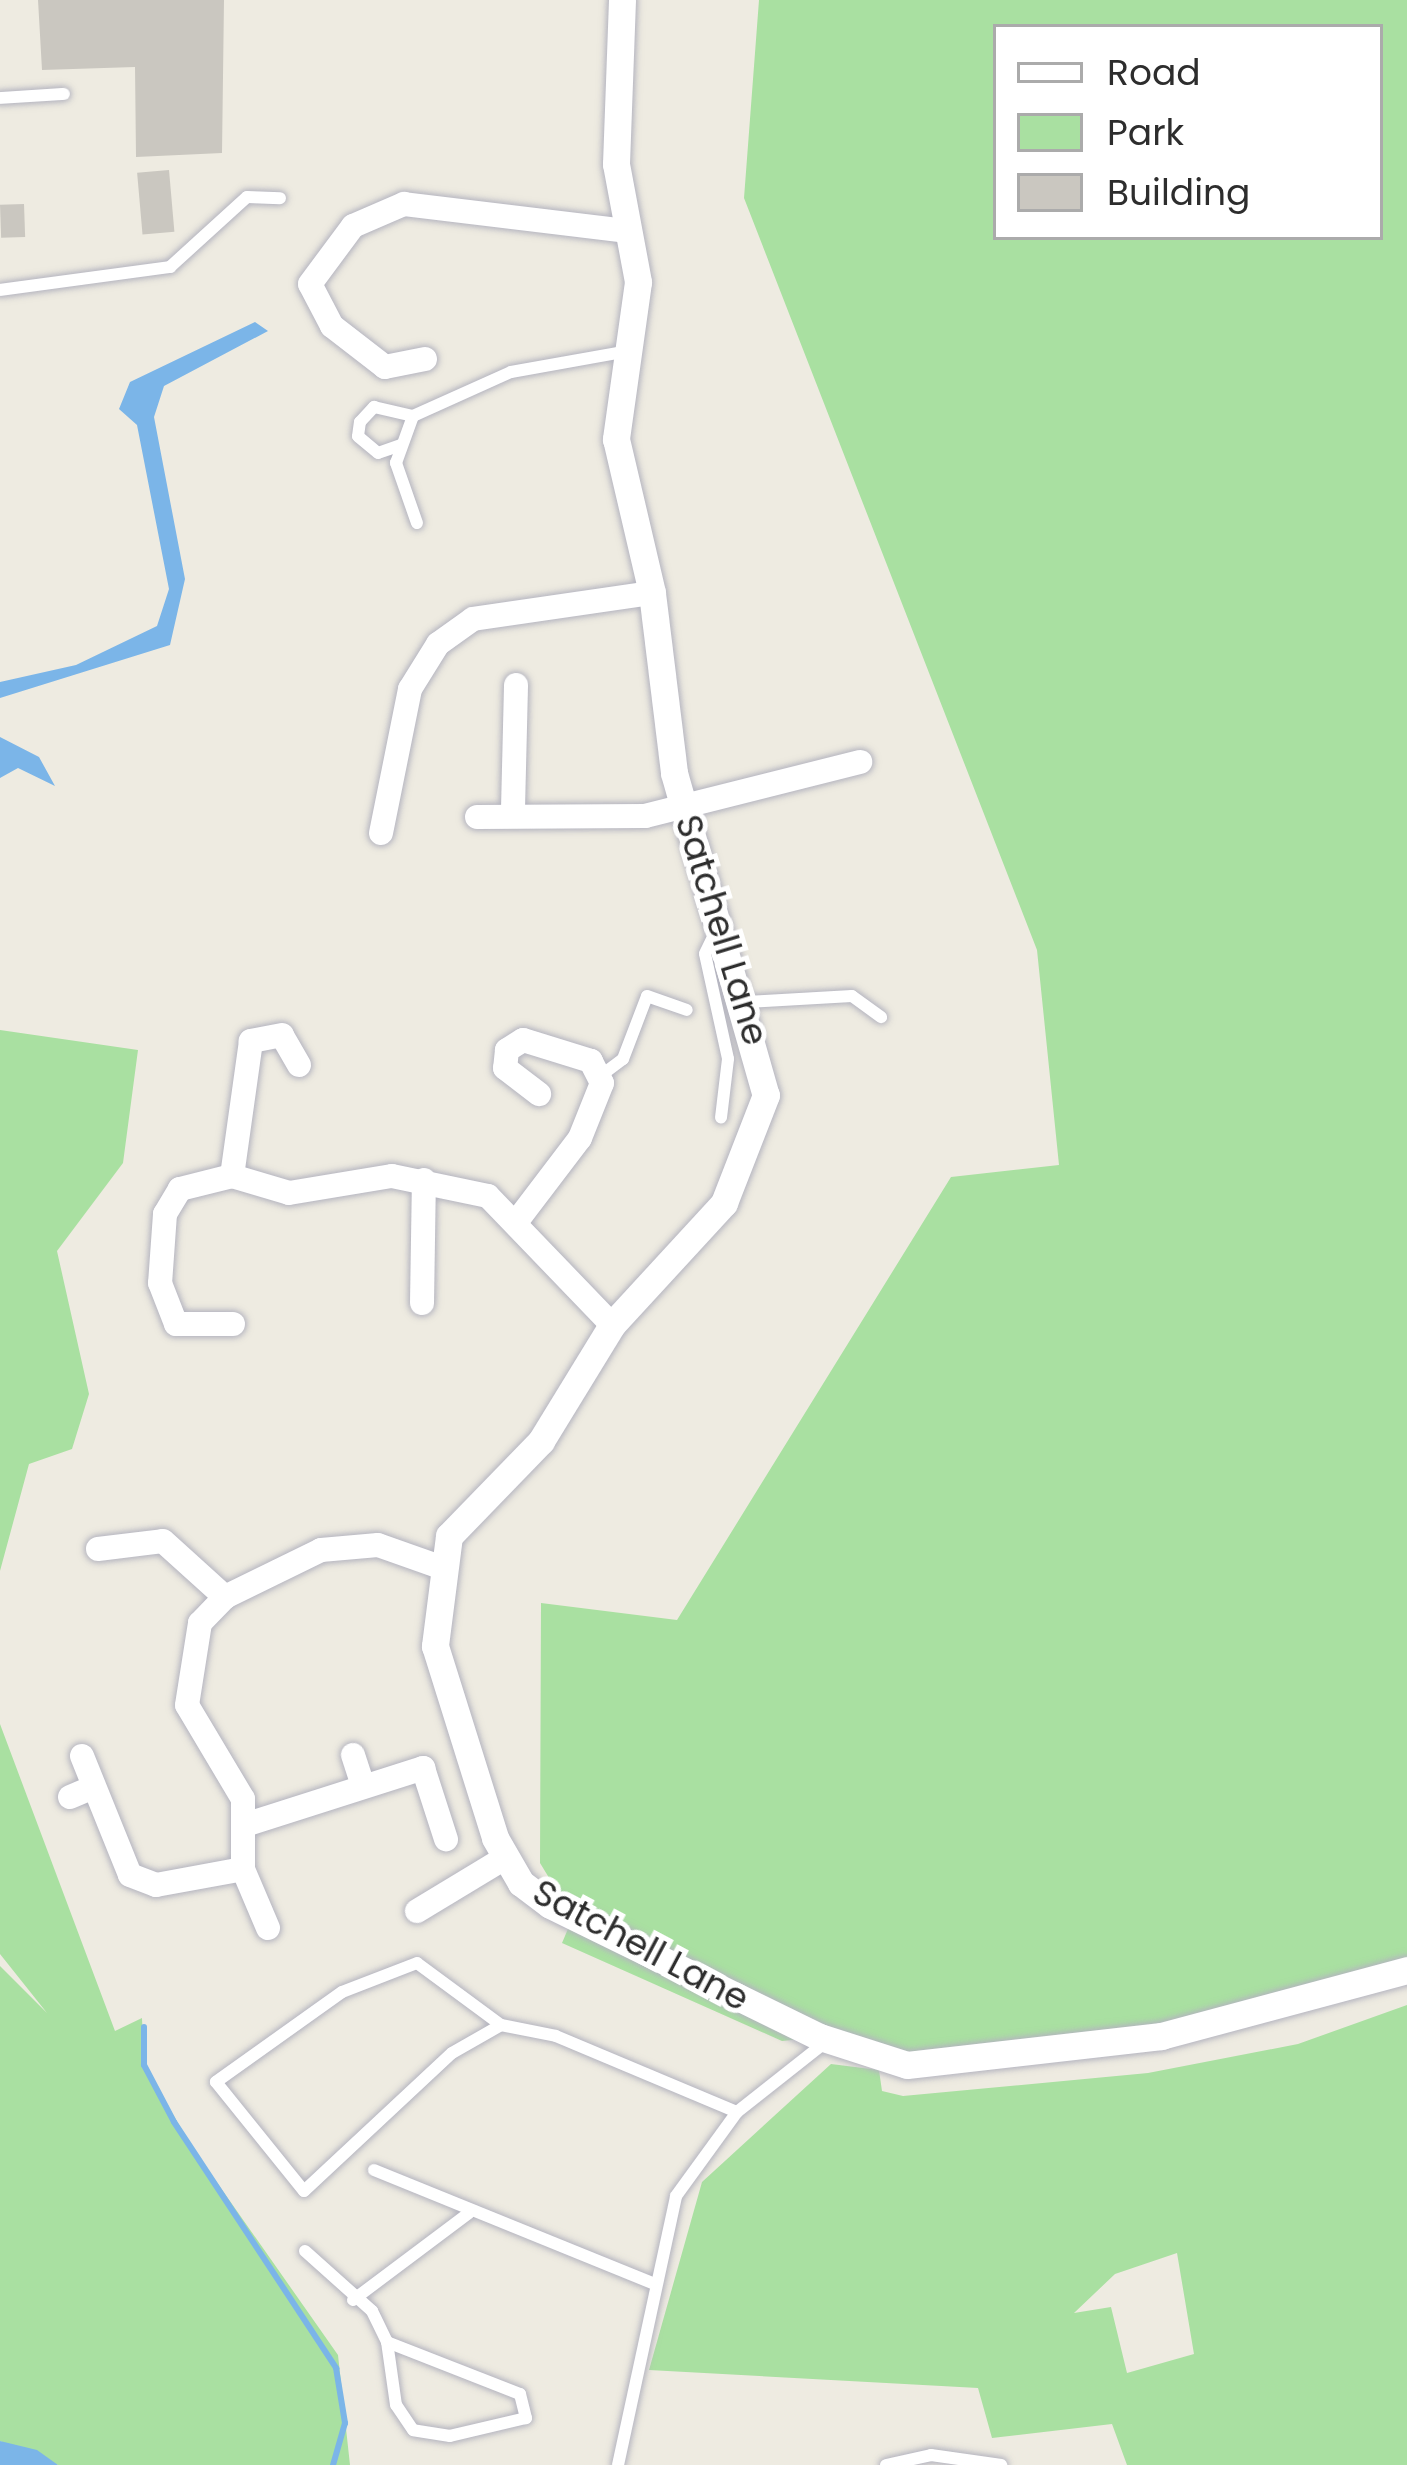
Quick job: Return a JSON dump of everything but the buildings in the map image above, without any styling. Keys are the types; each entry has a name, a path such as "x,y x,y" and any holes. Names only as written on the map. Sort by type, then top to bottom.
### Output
{"street":[{"name":"Satchell Lane","path":"622,0 616,164 638,282 616,439 652,593 684,808 746,1002 766,1084 758,1126 724,1204 612,1325 541,1441 458,1516 440,1567 437,1656 505,1858 550,1905 828,2040 932,2067 1161,2036 1407,1970"},
{"path":"425,359 385,367 332,326 310,284 352,226 404,205 626,232"},
{"path":"381,833 410,689 438,644 473,619 652,593"},
{"path":"513,809 516,685"},
{"path":"477,817 513,809 684,808 860,762"},
{"path":"232,1176 251,1041 281,1035 306,1052"},
{"path":"520,1217 591,1119 599,1077 591,1061 523,1040 507,1050 506,1068 539,1094"},
{"path":"221,1313 188,1328 166,1315 161,1240 180,1189 232,1176 290,1193 363,1177 424,1180 488,1196 520,1217 612,1325"},
{"path":"422,1303 424,1180"},
{"path":"109,1557 163,1540 225,1598"},
{"path":"268,1928 243,1869 251,1823 187,1705 200,1623 225,1598 321,1550 378,1545 440,1567"},
{"path":"82,1756 82,1792 137,1880 243,1869"},
{"path":"353,1756 363,1786"},
{"path":"251,1823 423,1768 446,1839"},
{"path":"417,1912 505,1858"}],"lane":[{"path":"0,98 64,94"},
{"path":"0,290 170,267 248,197 280,198"},
{"path":"401,445 378,453 358,436 360,422 374,407 413,416 464,402 511,372 630,351"},
{"path":"413,416 396,464 417,523"},
{"path":"720,926 705,954 728,1059 721,1118"},
{"path":"599,1077 623,1059 647,996 687,1010"},
{"path":"746,1002 852,996 881,1017"},
{"path":"501,2025 452,2053 315,2190 304,2192 217,2082 342,1992 417,1963 501,2025 556,2036 736,2112"},
{"path":"618,2465 652,2283 676,2196 736,2112 828,2040"},
{"path":"374,2170 470,2213 652,2283"},
{"path":"353,2300 470,2213"},
{"path":"305,2251 387,2342 520,2395 526,2418 450,2436 413,2430 396,2405 387,2342"},
{"path":"886,2465 931,2455 1001,2465"}],"green space":[{"path":"759,0 1407,0 1407,1963 1154,2029 913,2056 820,2037 782,2041 562,1943 573,1917 540,1863 541,1603 677,1620 951,1177 1059,1165 1037,950 744,198"},
{"path":"0,1030 138,1050 123,1163 57,1251 89,1394 72,1449 29,1464 0,1571"},
{"path":"0,1724 115,2031 142,2018 144,2065 192,2147 338,2355 350,2465 58,2465 0,2441 0,1966 47,2013 0,1954"},
{"path":"1407,2005 1407,2465 1127,2465 1112,2424 992,2438 978,2388 649,2370 702,2182 831,2064 879,2070 882,2091 903,2096 1148,2073 1298,2044","holes":["1177,2253 1194,2354 1127,2373 1111,2307 1074,2313 1115,2274"]}],"water":[{"path":"255,322 268,331 164,386 154,417 185,579 170,645 0,698 0,682 76,665 157,626 169,589 137,425 119,409 130,382"},
{"path":"0,737 39,757 55,786 18,768 0,778"},
{"path":"0,2441 37,2450 58,2465 0,2465"}],"waterway":[{"path":"144,2027 144,2065 174,2122 336,2368 345,2423 333,2465"}]}
